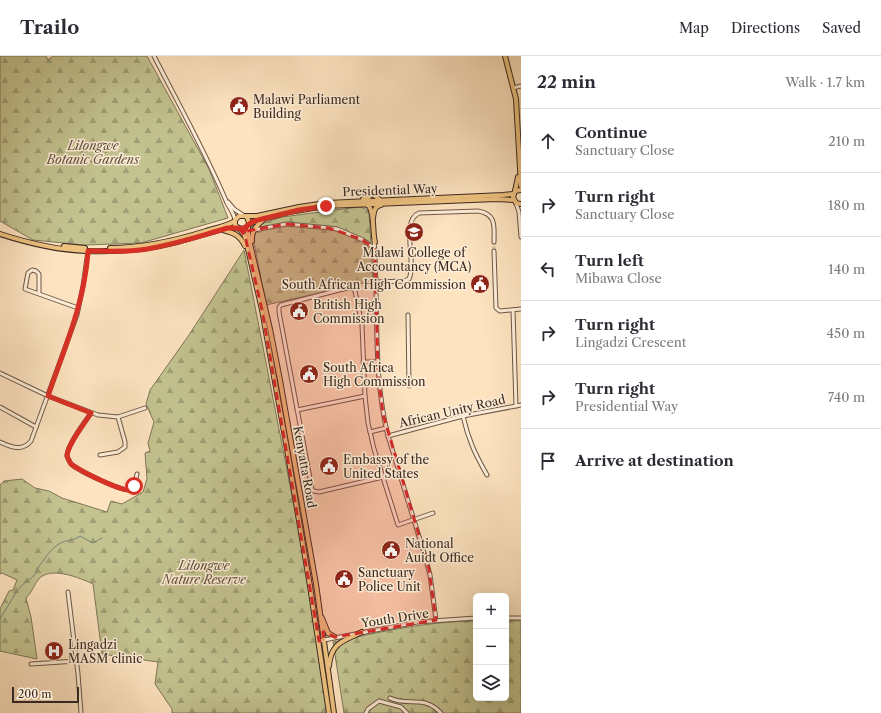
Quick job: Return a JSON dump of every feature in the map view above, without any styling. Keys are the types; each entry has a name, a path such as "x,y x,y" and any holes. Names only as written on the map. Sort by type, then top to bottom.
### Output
{"main road":[{"path":"506,56 516,99 521,186"},
{"path":"515,201 514,192 519,167"},
{"name":"Presidential Way","path":"0,232 39,245 88,251 148,249 188,240 232,227 244,229 248,225 265,219 312,208 362,204 379,200 503,195 521,190"},
{"path":"336,202 348,199 366,198 372,193 379,200"},
{"name":"Presidential Way","path":"0,232 29,241 50,244 87,248 128,248 147,246 175,240 220,227 235,220 239,216 257,216 303,206 336,202 409,202 496,199 515,201 521,204"},
{"path":"373,218 374,209 378,205 409,202"},
{"path":"362,204 368,205 371,210 374,242"},
{"path":"245,216 249,220 248,225"},
{"path":"251,249 251,237 254,230 265,219"},
{"path":"235,220 238,228"},
{"name":"Kenyatta Road","path":"248,225 251,249 258,272 272,335 307,532 330,678 334,713"},
{"name":"Kenyatta Road","path":"238,228 245,236 262,310 303,537 329,713"},
{"path":"221,230 237,234 242,239 248,254"},
{"path":"319,613 328,634 335,637"},
{"path":"330,678 330,664 333,651 344,639 362,632"}],"street":[{"path":"154,56 200,143 227,204 234,214 235,220"},
{"path":"513,88 521,86"},
{"path":"226,199 234,209 245,216"},
{"path":"515,201 519,209 521,237"},
{"path":"373,202 378,362 381,399 388,436 430,575 436,620"},
{"path":"376,282 404,281 409,279 412,266 410,224 413,217 419,213 478,211 486,213 491,216 493,220 494,242"},
{"path":"520,221 521,211"},
{"path":"254,230 287,224 337,229 363,240 375,249"},
{"path":"0,442 12,447 21,448 31,441 78,308 88,251"},
{"path":"494,251 496,308 500,311 521,310"},
{"path":"39,294 39,274 32,270 28,273 25,288 39,294 78,308"},
{"path":"383,477 319,492 313,491 278,310 281,305 347,288 353,289 362,325 364,396 370,432 398,525 433,513"},
{"path":"513,310 516,406"},
{"path":"408,315 409,386"},
{"path":"363,362 378,362"},
{"path":"0,373 48,396 91,413 103,416 118,417 145,408"},
{"path":"297,410 364,396"},
{"name":"African Unity Road","path":"388,436 463,416 521,405"},
{"path":"0,407 36,427"},
{"path":"91,413 72,442 68,451 68,458 71,464 118,488 127,491 134,486 138,474"},
{"path":"463,416 471,447 486,474"},
{"path":"100,455 118,452 124,448 125,442 118,417"},
{"path":"370,432 386,428"},
{"path":"68,592 77,662 81,713"},
{"name":"Youth Drive","path":"318,641 400,625 436,620 473,618"},
{"path":"509,618 521,618"},
{"path":"30,664 77,662"},
{"path":"390,698 395,701 421,701 437,709 441,713"},
{"path":"366,713 368,709 379,701 401,707 407,713"}],"highlighted area":[{"path":"287,224 329,228 363,240 375,249 378,373 383,414 429,569 436,620 335,637 323,632 324,640 319,641 262,310 245,236 239,228 245,231 248,226 247,231"}],"green space":[{"name":"Lilongwe Botanic Gardens","path":"0,56 46,56 48,60 53,56 147,56 209,169 228,218 141,243 84,245 33,240 0,221"},
{"path":"359,207 364,208 369,212 373,281 266,305 251,227 282,217"},
{"name":"Lilongwe Nature Reserve","path":"244,250 329,685 332,713 172,713 172,709 155,684 158,662 102,654 93,584 65,574 49,573 43,576 38,580 26,598 31,617 37,659 0,651 0,609 9,591 13,590 17,580 2,573 0,574 0,485 4,481 22,479 35,488 49,491 62,498 107,512 111,501 122,504 143,492 147,479 145,453 150,451 148,443 154,422 146,404 150,390 189,335"},
{"path":"509,620 521,621 521,713 344,713 333,642 368,634 458,621 473,621 473,701 509,701"}],"waterway":[{"path":"0,619 19,588 36,573 36,570 56,546 62,542 80,536 93,543 102,538"}],"tunnel":[{"path":"494,242 494,251"}],"place":[{"name":"Malawi Parliament Building","path":"239,106"},
{"name":"Malawi College of Accountancy (MCA)","path":"414,232"},
{"name":"South African High Commission","path":"480,284"},
{"name":"British High Commission","path":"299,311"},
{"name":"South Africa High Commission","path":"309,374"},
{"name":"Embassy of the United States","path":"329,466"},
{"name":"National Auidt Office","path":"391,550"},
{"name":"Sanctuary Police Unit","path":"344,579"},
{"name":"Lingadzi MASM clinic","path":"54,651"}],"route":[{"path":"134,486 132,489 127,491 118,488 71,464 67,455 68,451 72,442 91,413 48,396 77,315 88,251 148,249 188,240 232,227 243,229 252,222 258,220 299,210 326,206"}]}
